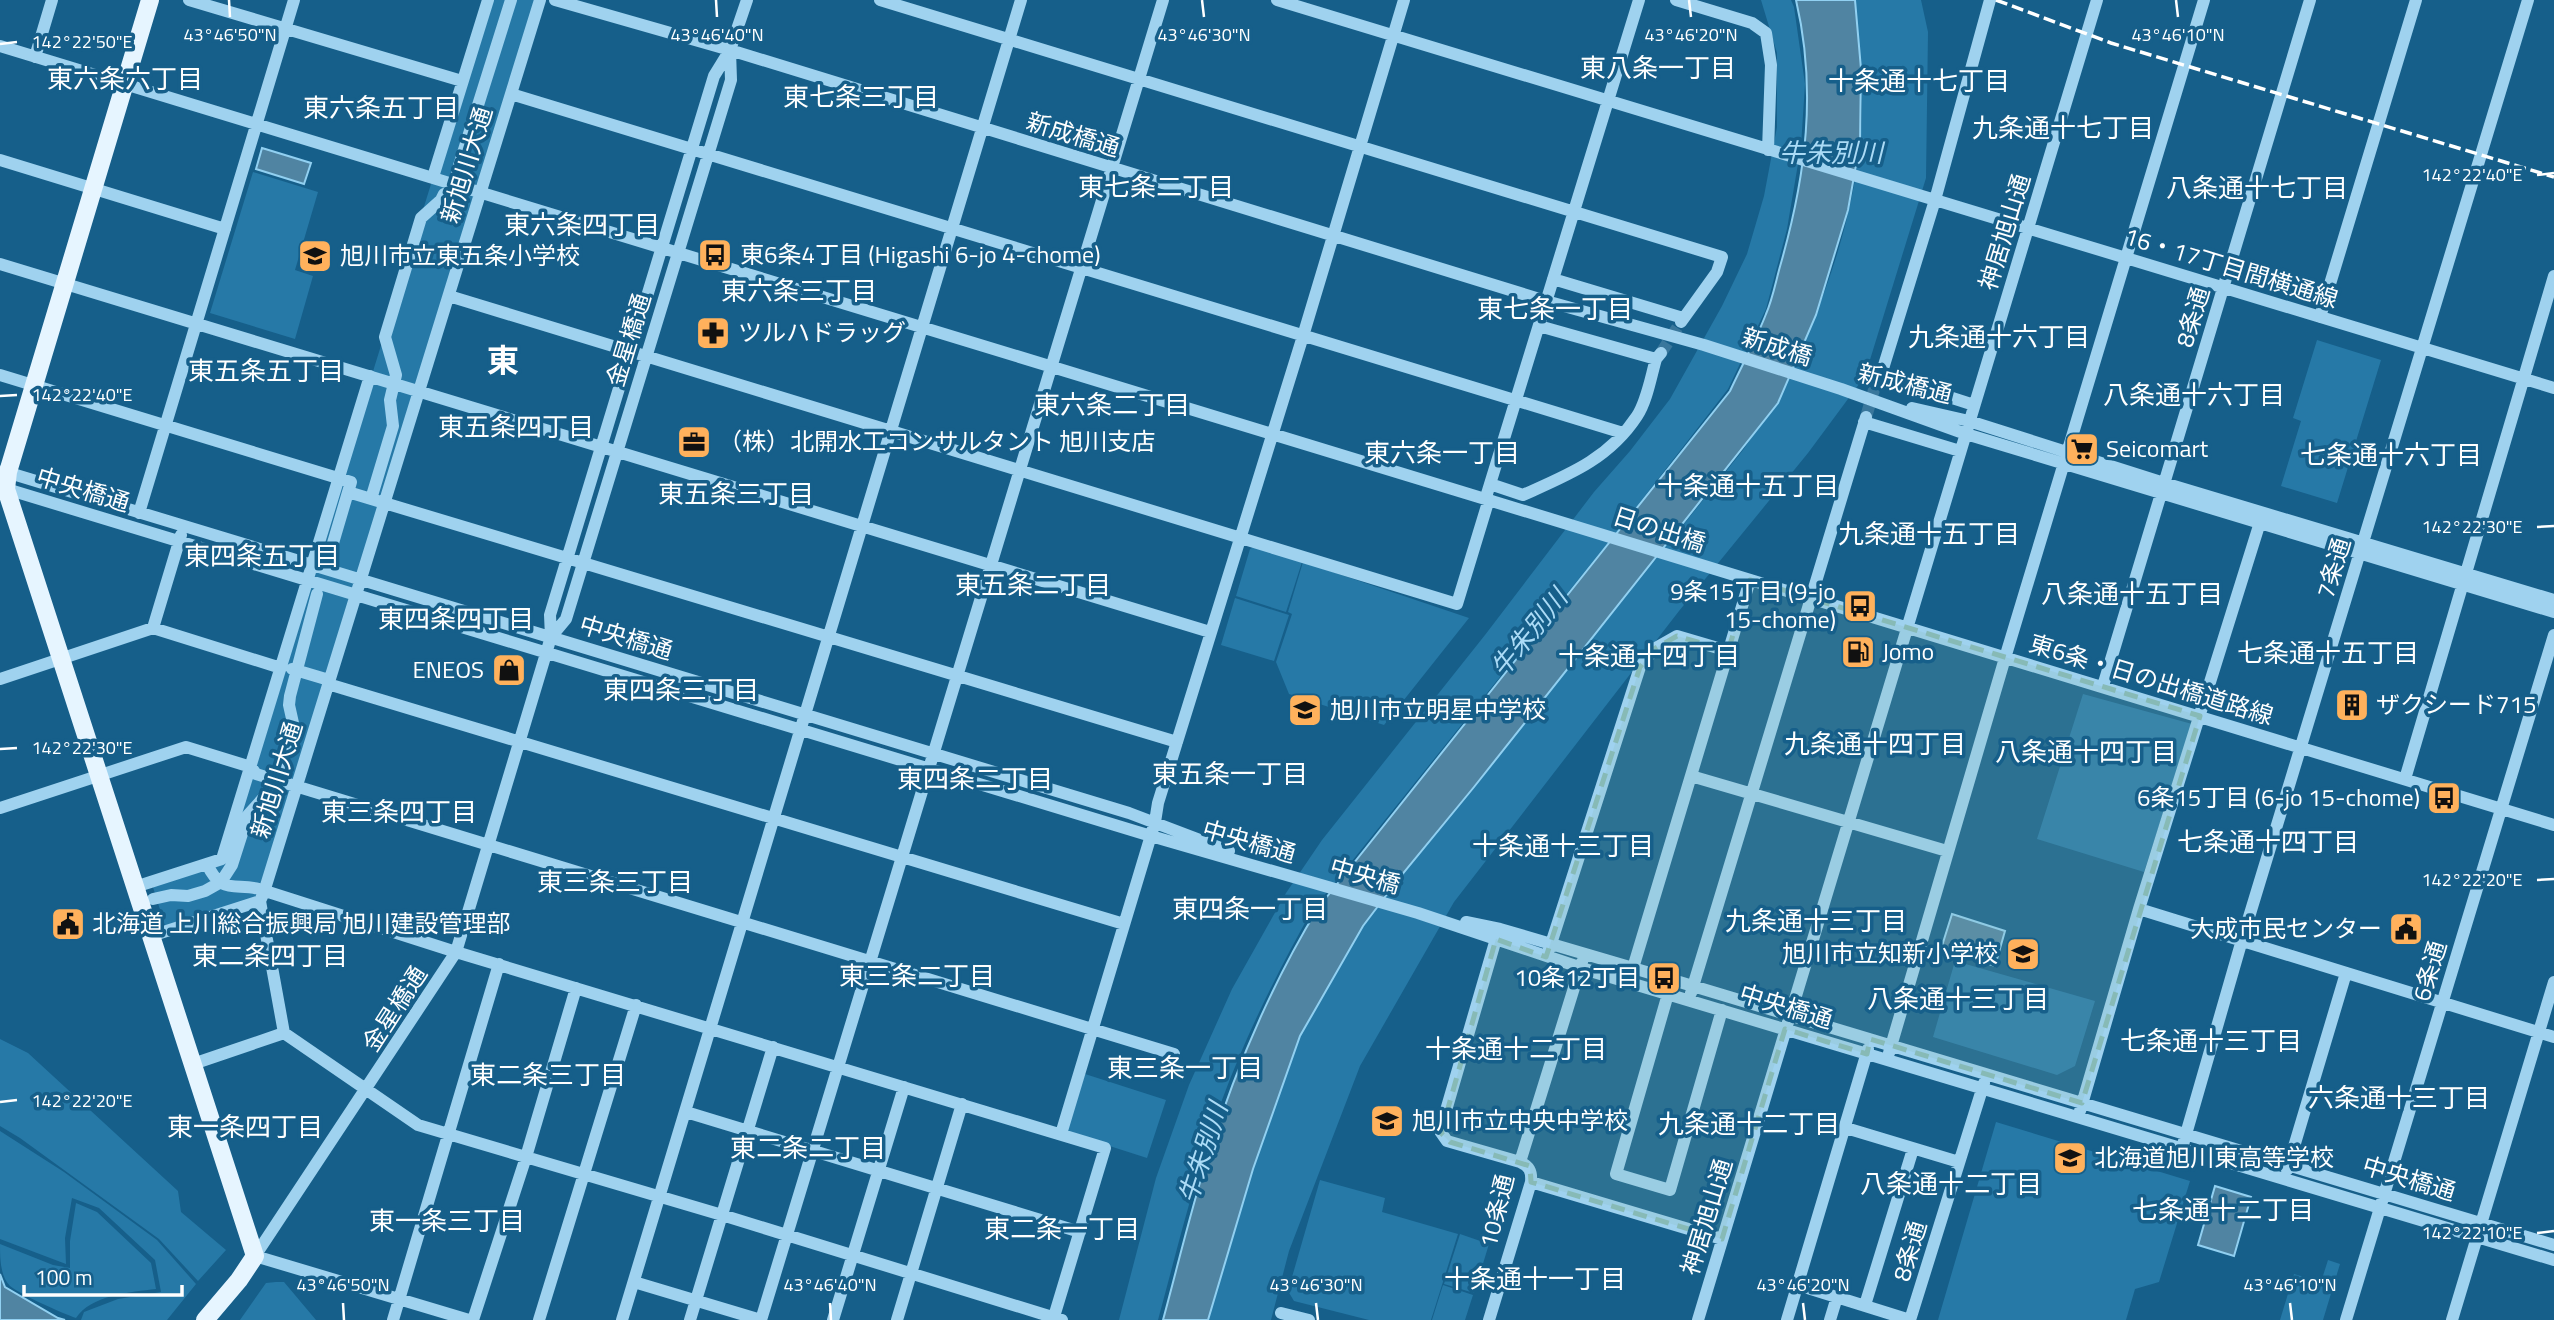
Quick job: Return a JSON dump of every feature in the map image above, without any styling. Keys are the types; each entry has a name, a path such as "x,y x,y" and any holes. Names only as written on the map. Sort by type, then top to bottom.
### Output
{"main road":[{"path":"150,0 34,386 3,480 255,1256 239,1280 205,1320"}],"street":[{"path":"35,57 51,0"},
{"path":"189,0 462,81"},
{"path":"139,513 294,0"},
{"name":"新旭川大通","path":"433,177 488,0"},
{"name":"新旭川大通","path":"457,172 511,0"},
{"name":"新旭川大通","path":"377,501 420,391 540,0"},
{"name":"新成橋通","path":"555,0 730,50 1546,301 1702,345"},
{"name":"金星橋通","path":"255,1256 456,953 551,637 550,615 714,76 730,50 747,0"},
{"path":"880,0 1721,257 1717,272 1682,320 1553,279"},
{"path":"622,1320 1021,0"},
{"path":"634,1282 761,1320 1163,0"},
{"name":"16・17丁目間横通線","path":"1277,0 2554,388"},
{"path":"1061,1134 1151,836 1158,803 1404,0"},
{"path":"449,296 1457,604 1490,484 1639,0"},
{"path":"1676,0 1752,23 1766,33 1771,65 1768,150"},
{"path":"1974,405 1878,379 1935,200 1990,0"},
{"name":"神居旭山通","path":"1698,1320 2097,0"},
{"path":"1887,1060 1947,851 2204,0"},
{"name":"8条通","path":"2103,686 2310,0"},
{"path":"2319,317 2416,0"},
{"name":"7条通","path":"2182,1148 2242,940 2528,0"},
{"path":"0,46 1487,498"},
{"name":"金星橋通","path":"551,637 566,620 731,80 730,50"},
{"path":"511,94 1623,433"},
{"path":"0,160 225,229"},
{"name":"新旭川大通","path":"262,896 360,579 393,426 390,400 395,366 387,351 385,337 421,218 444,194"},
{"path":"0,264 1210,632"},
{"path":"2405,779 2554,276"},
{"path":"1490,484 1523,495 1601,457 1639,414 1659,356 1539,326"},
{"name":"新成橋","path":"1702,345 1841,389"},
{"path":"0,376 351,482 328,560"},
{"name":"新旭川大通","path":"207,864 222,859 370,376"},
{"name":"新成橋通","path":"1841,389 2465,579 2554,612"},
{"path":"1689,1000 1865,420 1960,452"},
{"name":"中央橋通","path":"3,480 139,513 934,753 1155,822 1301,879"},
{"name":"中央橋通","path":"3,480 179,541 1301,879"},
{"path":"348,492 1177,742"},
{"name":"日の出橋","path":"1487,498 1736,576"},
{"path":"2078,1117 2138,909 2261,517"},
{"path":"153,628 183,526"},
{"name":"東6条・日の出橋道路線","path":"1736,576 2554,825"},
{"name":"新成橋通","path":"2465,579 2554,600"},
{"path":"1633,968 1750,580"},
{"name":"新旭川大通","path":"220,882 232,864 248,815 266,795 273,780 293,723 289,705 317,594"},
{"path":"0,679 153,628 1124,924"},
{"name":"6条通","path":"2346,1320 2554,635"},
{"path":"1549,951 1640,667 1654,649 1677,636 1728,651"},
{"path":"0,808 186,747 251,767 256,775 1174,1054"},
{"path":"1691,776 1947,851"},
{"path":"135,887 207,864 211,873 228,887 251,887 262,896 499,964 1105,1148 1056,1319 788,1235 418,1125 284,1033 262,896"},
{"name":"中央橋","path":"1301,879 1418,913"},
{"path":"153,900 171,895 188,897 220,882"},
{"path":"151,936 262,896"},
{"path":"2138,909 2554,1037"},
{"name":"中央橋通","path":"1418,913 1498,934 1549,951 1580,967 1668,994 2554,1261"},
{"name":"10条通","path":"1489,1320 1531,1182 1530,1170 1520,1162 1450,1142 1440,1130 1498,934"},
{"name":"中央橋通","path":"1549,951 1584,954 1633,968 2554,1245"},
{"path":"1520,1162 1584,954"},
{"path":"393,1320 499,964"},
{"path":"2285,1179 2346,973"},
{"path":"2452,1320 2554,982"},
{"path":"255,1256 471,1320 526,1157 576,988"},
{"path":"1668,994 1616,1174 1659,1187 1670,1190 1722,1010"},
{"path":"539,1320 636,1005"},
{"path":"193,1064 284,1033"},
{"path":"1787,1320 1846,1128 1870,1039"},
{"path":"690,1320 773,1047"},
{"name":"8条通","path":"1910,1320 1986,1074"},
{"path":"833,1320 904,1087"},
{"path":"897,1320 962,1104"},
{"path":"686,1112 1080,1232"},
{"path":"1846,1128 1959,1162"},
{"path":"1865,1305 1913,1149"},
{"path":"1531,1182 1722,1239"},
{"path":"1798,1285 1910,1320"},
{"path":"1830,1320 1837,1297"},
{"path":"1281,1313 1309,1320"}],"highlighted area":[{"path":"1750,580 2200,716 2082,1103 1870,1039 1867,1054 1785,1029 1722,1239 1531,1182 1530,1166 1450,1142 1441,1133 1496,939 1546,957 1640,667 1654,649 1677,636 1728,651"}],"shaded area":[{"path":"488,0 540,0 260,901 166,929 152,884 222,859"},
{"path":"1761,0 1791,0 1794,7 1805,84 1801,146 1787,229 1766,309 1728,389 1311,912 1263,1004 1222,1100 1158,1320 1119,1320 1156,1178 1189,1085 1232,989 1286,893 1322,840 1670,399 1722,306 1747,254 1764,196 1777,127 1777,53"},
{"path":"1855,0 1921,0 1928,32 1926,178 1865,376 1808,453 1679,611 1454,902 1360,1066 1289,1251 1271,1320 1208,1320 1253,1169 1300,1036 1363,926 1743,450 1785,380 1820,304 1846,224 1854,184 1862,108"},
{"path":"253,172 318,192 295,270 313,276 295,339 210,313"},
{"path":"2317,340 2381,360 2337,503 2281,486 2301,421 2293,418"},
{"path":"1254,547 1302,562 1286,612 1236,596 1250,549"},
{"path":"1303,562 1469,618 1384,725 1289,694 1276,662 1292,614 1288,612"},
{"path":"1235,598 1289,615 1274,661 1221,645"},
{"path":"2083,694 2192,724 2144,872 2037,839"},
{"path":"1955,961 2095,1001 2075,1066 2057,1075 1933,1037"},
{"path":"0,1039 28,1053 178,1191 181,1212 226,1250 198,1281 159,1239 0,1126"},
{"path":"1085,1074 1166,1100 1147,1158 1066,1132"},
{"path":"1996,1122 2190,1181 2159,1282 2135,1289 2126,1320 1938,1320"},
{"path":"0,1131 64,1172 157,1240 196,1284 167,1320 81,1320 84,1312 118,1299 161,1292 155,1260 99,1208 72,1198 65,1238 66,1264 0,1239"},
{"path":"1320,1180 1385,1198 1382,1212 1458,1234 1431,1320 1369,1320 1294,1301 1288,1291"},
{"path":"76,1203 97,1212 151,1263 156,1289 124,1293 101,1300 91,1304 76,1318 10,1286 2,1272 0,1244 53,1265 70,1268 70,1241"},
{"path":"1460,1234 1489,1244 1474,1293 1444,1284"},
{"path":"2328,1260 2340,1264 2323,1320 2280,1320 2294,1274 2321,1282"},
{"path":"284,1282 316,1320 240,1320 266,1283"},
{"path":"1443,1285 1473,1295 1465,1320 1432,1320"}],"water":[{"name":"牛朱別川","path":"1796,0 1855,0 1861,69 1860,143 1848,210 1816,315 1778,403 1363,926 1300,1036 1253,1169 1208,1320 1163,1320 1202,1176 1230,1092 1255,1029 1318,908 1730,391 1773,295 1797,197 1806,132 1807,100 1806,67"},
{"path":"262,148 311,163 304,184 256,169"},
{"path":"1952,914 2005,931 1995,966 1941,949"},
{"path":"2215,1186 2251,1197 2234,1256 2198,1245"},
{"path":"0,1274 5,1287 65,1320 0,1320"}],"tunnel":[{"path":"1661,353 1681,322"},
{"path":"1866,417 1876,383"}],"railway":[{"path":"1996,0 2111,43 2554,177"}],"place":[{"name":"東6条4丁目 (Higashi 6-jo 4-chome)","path":"715,255"},
{"name":"旭川市立東五条小学校","path":"315,256"},
{"name":"ツルハドラッグ","path":"713,333"},
{"name":"（株）北開水工コンサルタント 旭川支店","path":"694,442"},
{"name":"Seicomart","path":"2082,449"},
{"name":"9条15丁目 (9-jo 15-chome)","path":"1860,606"},
{"name":"Jomo","path":"1858,652"},
{"name":"ENEOS","path":"509,670"},
{"name":"ザクシード715","path":"2352,705"},
{"name":"旭川市立明星中学校","path":"1305,710"},
{"name":"6条15丁目 (6-jo 15-chome)","path":"2444,798"},
{"name":"北海道 上川総合振興局 旭川建設管理部","path":"68,924"},
{"name":"大成市民センター","path":"2406,929"},
{"name":"旭川市立知新小学校","path":"2023,954"},
{"name":"10条12丁目","path":"1664,978"},
{"name":"旭川市立中央中学校","path":"1387,1121"},
{"name":"北海道旭川東高等学校","path":"2070,1158"}],"district":[{"name":"東八条一丁目","path":"1658,68"},
{"name":"東六条六丁目","path":"125,79"},
{"name":"十条通十七丁目","path":"1919,81"},
{"name":"東七条三丁目","path":"861,97"},
{"name":"東六条五丁目","path":"381,108"},
{"name":"九条通十七丁目","path":"2063,128"},
{"name":"東七条二丁目","path":"1156,187"},
{"name":"八条通十七丁目","path":"2257,188"},
{"name":"東六条四丁目","path":"582,225"},
{"name":"東六条三丁目","path":"799,291"},
{"name":"東七条一丁目","path":"1555,309"},
{"name":"九条通十六丁目","path":"1999,337"},
{"name":"東","path":"503,361"},
{"name":"東五条五丁目","path":"266,371"},
{"name":"八条通十六丁目","path":"2194,395"},
{"name":"東六条二丁目","path":"1112,405"},
{"name":"東五条四丁目","path":"516,427"},
{"name":"東六条一丁目","path":"1442,453"},
{"name":"七条通十六丁目","path":"2391,455"},
{"name":"十条通十五丁目","path":"1748,486"},
{"name":"東五条三丁目","path":"736,494"},
{"name":"九条通十五丁目","path":"1929,534"},
{"name":"東四条五丁目","path":"262,556"},
{"name":"東五条二丁目","path":"1033,585"},
{"name":"八条通十五丁目","path":"2132,594"},
{"name":"東四条四丁目","path":"456,619"},
{"name":"七条通十五丁目","path":"2328,653"},
{"name":"十条通十四丁目","path":"1649,656"},
{"name":"東四条三丁目","path":"681,690"},
{"name":"九条通十四丁目","path":"1875,744"},
{"name":"八条通十四丁目","path":"2086,752"},
{"name":"東五条一丁目","path":"1230,774"},
{"name":"東四条二丁目","path":"975,779"},
{"name":"東三条四丁目","path":"399,812"},
{"name":"七条通十四丁目","path":"2268,842"},
{"name":"十条通十三丁目","path":"1563,846"},
{"name":"東三条三丁目","path":"615,882"},
{"name":"東四条一丁目","path":"1250,909"},
{"name":"九条通十三丁目","path":"1816,921"},
{"name":"東二条四丁目","path":"270,956"},
{"name":"東三条二丁目","path":"917,976"},
{"name":"八条通十三丁目","path":"1958,999"},
{"name":"七条通十三丁目","path":"2211,1041"},
{"name":"十条通十二丁目","path":"1516,1049"},
{"name":"東三条一丁目","path":"1185,1068"},
{"name":"東二条三丁目","path":"548,1075"},
{"name":"六条通十三丁目","path":"2399,1098"},
{"name":"九条通十二丁目","path":"1749,1124"},
{"name":"東一条四丁目","path":"245,1127"},
{"name":"東二条二丁目","path":"808,1148"},
{"name":"八条通十二丁目","path":"1951,1184"},
{"name":"七条通十二丁目","path":"2223,1210"},
{"name":"東一条三丁目","path":"447,1221"},
{"name":"東二条一丁目","path":"1062,1229"},
{"name":"十条通十一丁目","path":"1535,1279"}]}
